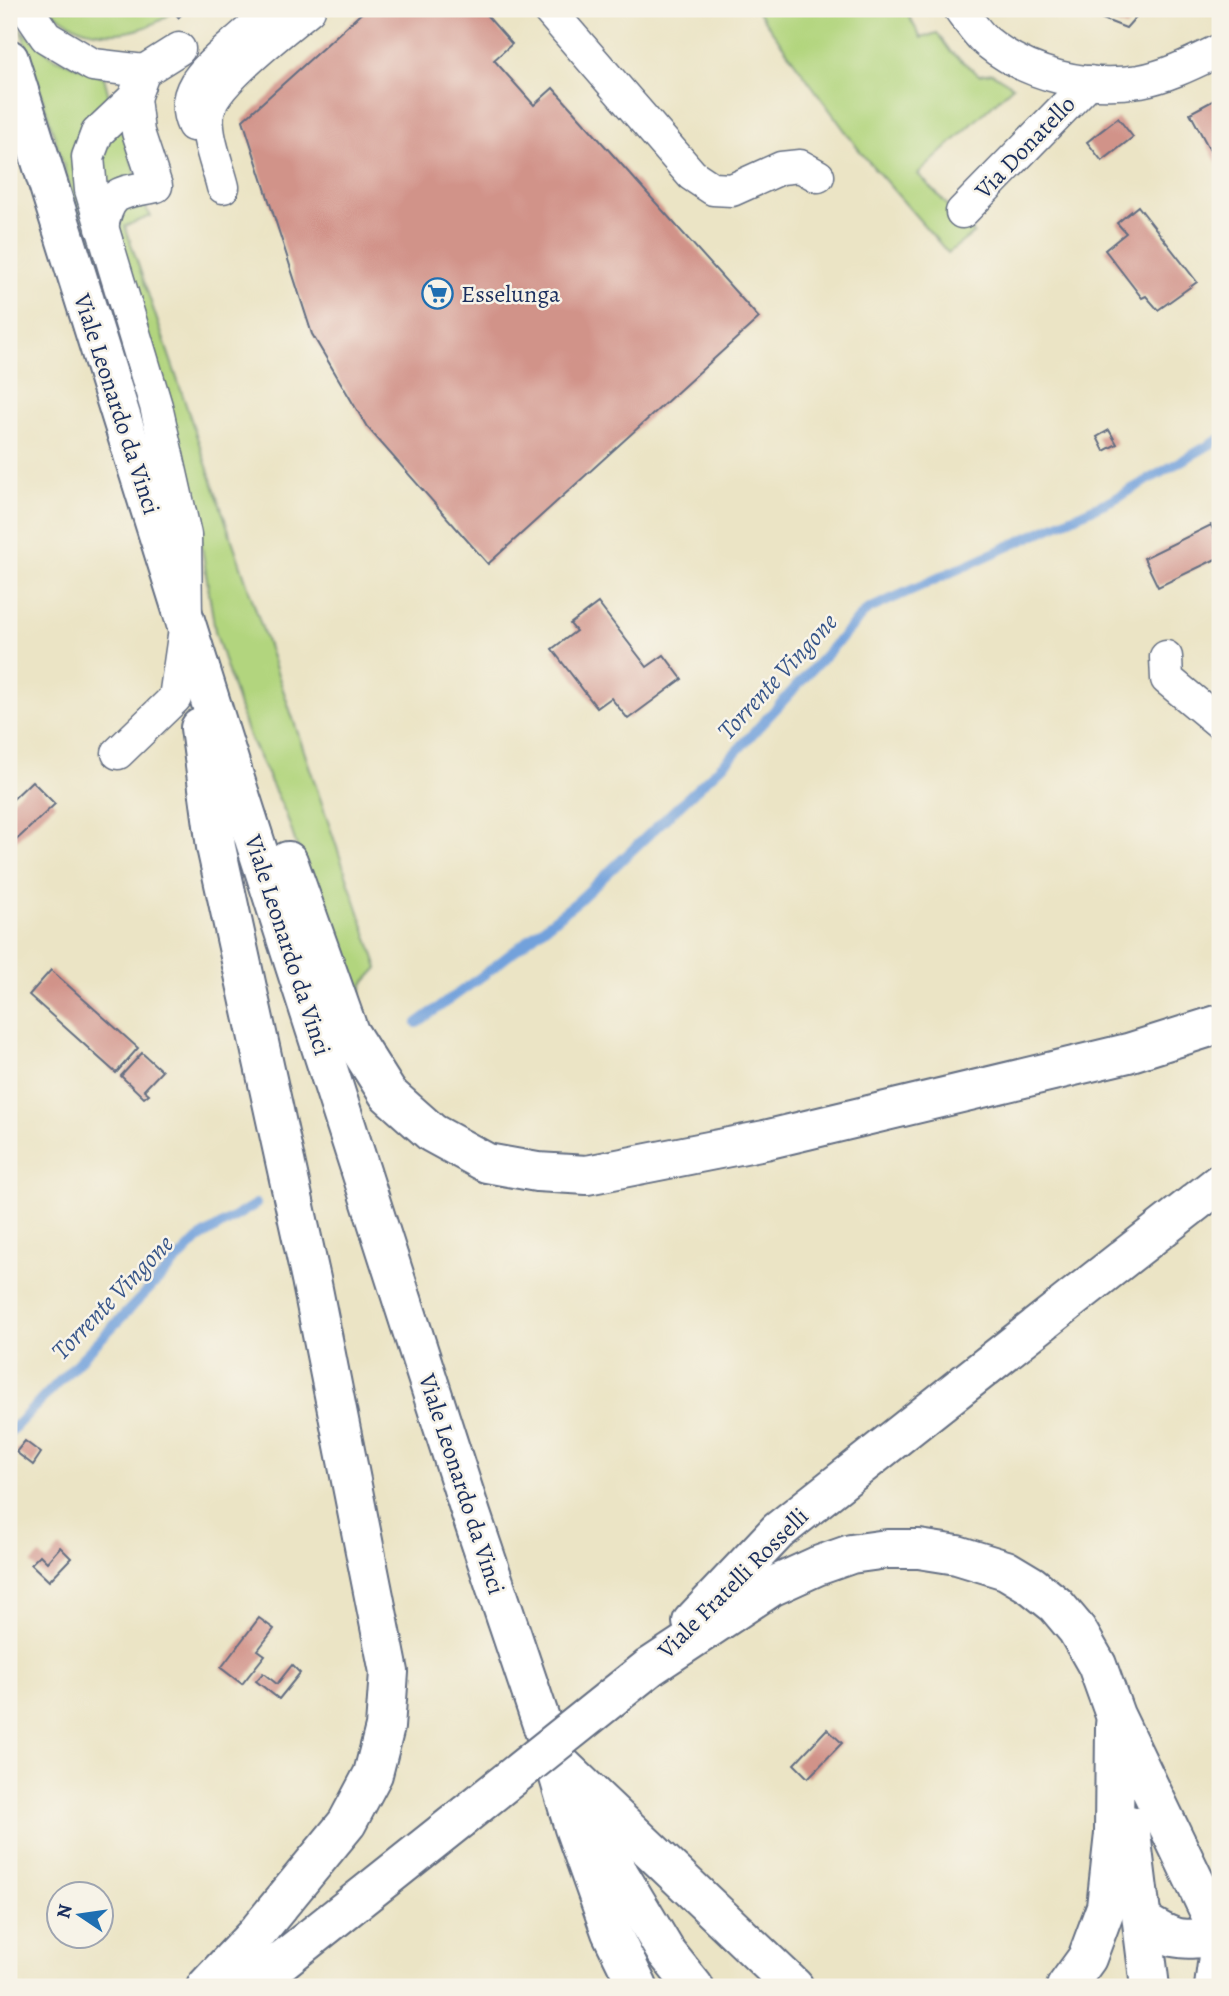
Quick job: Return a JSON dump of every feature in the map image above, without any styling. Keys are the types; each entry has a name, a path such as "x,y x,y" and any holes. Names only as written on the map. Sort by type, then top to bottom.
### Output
{"main road":[{"name":"Viale Leonardo da Vinci","path":"11,80 574,1828 611,1932 638,1987"},
{"path":"186,622 216,848 311,1279 389,1672 385,1727 373,1774 346,1823 263,1925 206,1987"},
{"path":"232,770 279,838 349,1032 388,1094 432,1133 487,1163 537,1172 587,1175 792,1133 1128,1053 1220,1024"},
{"name":"Viale Fratelli Rosselli","path":"248,1987 650,1667 778,1531 1220,1184"},
{"path":"650,1667 771,1587 851,1554 887,1549 919,1549 957,1555 1006,1570 1056,1605 1077,1630 1097,1665 1115,1716 1220,1935 1183,1940 1166,1936 1143,1921"},
{"path":"1115,1716 1150,1987"},
{"path":"1066,1987 1087,1958 1106,1907 1114,1834 1115,1716"},
{"path":"553,1757 794,1987"},
{"name":"Viale Leonardo da Vinci","path":"574,1828 617,1870 666,1952 694,1987"},
{"path":"1214,1987 1220,1941"}],"street":[{"path":"27,9 46,37 93,65 139,85"},
{"path":"274,9 200,75 191,91 188,104 191,121 223,187 207,127 211,100 226,81 309,9"},
{"path":"548,9 691,175 713,189 732,190 781,168 800,166 818,176"},
{"name":"Via Donatello","path":"960,9 986,41 1017,61 1058,78 1103,84 1142,80 1181,68 1220,50"},
{"path":"118,753 175,698 186,622 185,535 156,406 91,190 88,157 97,133 139,85 174,37"},
{"name":"Via Donatello","path":"962,212 1089,82"},
{"path":"102,228 106,207 120,193 156,186 138,132 139,85"},
{"path":"1166,657 1167,679 1220,723"}],"path":[{"path":"174,37 186,9"}],"green space":[{"path":"49,9 176,9 166,17 142,28 103,33 77,27"},
{"path":"756,9 905,9 921,38 937,33 950,51 979,75 992,73 1013,86 918,174 974,233 948,253 862,154"},
{"path":"21,30 54,58 104,77 111,104 85,132 142,391 135,394"},
{"path":"120,124 136,176 100,192 97,159"},
{"path":"135,204 145,207 151,216 125,226 378,968 363,984 357,1009 328,940 286,814 247,732 215,631 191,477 112,232 112,213"}],"building":[{"path":"366,9 481,9 512,44 494,60 534,105 553,88 759,318 488,564 367,427 312,334 243,120"},
{"path":"1077,9 1143,9 1126,28"},
{"path":"1220,97 1220,169 1190,113"},
{"path":"1118,118 1133,137 1102,161 1087,142"},
{"path":"1138,206 1197,282 1158,310 1146,296 1142,298 1105,250 1126,233 1117,223"},
{"path":"1109,430 1117,444 1104,451 1097,437"},
{"path":"1211,525 1220,546 1220,557 1158,587 1144,558"},
{"path":"598,603 647,667 664,655 682,679 628,719 611,698 597,708 552,649 576,631 570,624"},
{"path":"32,781 55,804 11,845 9,803"},
{"path":"51,970 138,1048 116,1073 29,995"},
{"path":"142,1053 162,1071 144,1090 149,1094 144,1098 121,1076"},
{"path":"25,1441 41,1453 33,1465 16,1452"},
{"path":"60,1547 71,1558 49,1581 31,1564 40,1555 47,1562"},
{"path":"259,1618 274,1629 258,1650 265,1655 242,1684 221,1668"},
{"path":"292,1665 300,1673 279,1699 256,1681 263,1673 277,1684"},
{"path":"827,1729 842,1743 808,1778 794,1764"}],"waterway":[{"name":"Torrente Vingone","path":"417,1023 578,901 733,755 867,610 1116,498 1220,439"},
{"name":"Torrente Vingone","path":"9,1433 198,1239 256,1204"}],"place":[{"name":"Esselunga","path":"438,294"}]}
